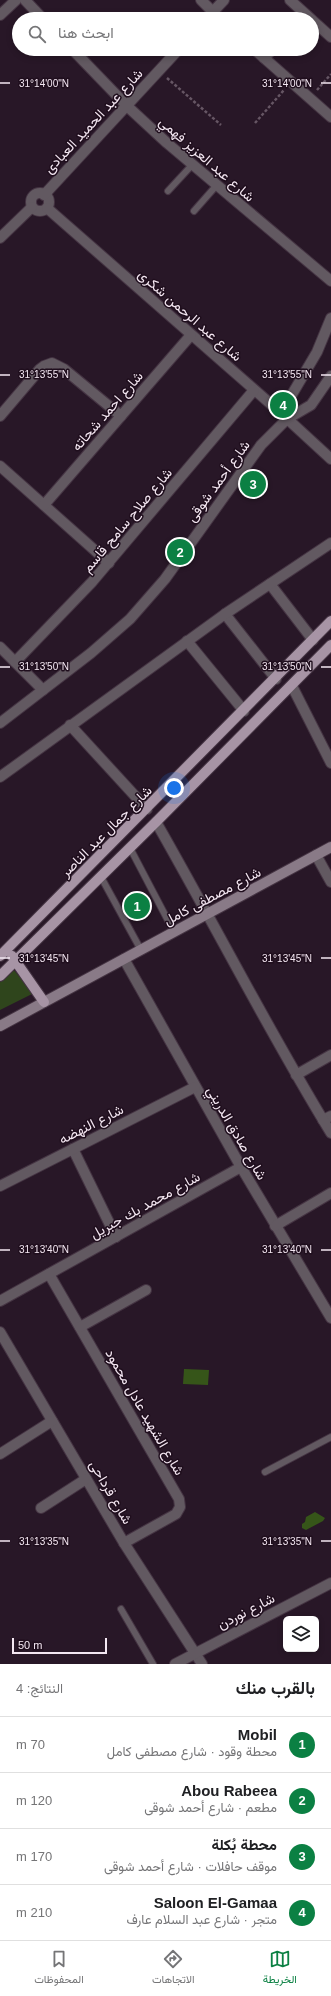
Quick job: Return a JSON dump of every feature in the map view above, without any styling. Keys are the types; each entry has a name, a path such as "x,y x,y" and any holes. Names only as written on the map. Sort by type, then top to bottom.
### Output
{"main road":[{"name":"شارع جمال عبد الناصر","path":"3,953 276,679 331,621"},
{"name":"شارع جمال عبد الناصر","path":"0,976 101,877 331,646"},
{"name":"شارع مصطفى كامل","path":"0,1026 331,847"},
{"path":"3,953 16,960 44,1002"}],"street":[{"path":"0,15 16,0"},
{"path":"25,0 36,12"},
{"path":"200,0 209,12"},
{"path":"216,12 224,0"},
{"path":"290,0 301,12"},
{"path":"319,28 331,37"},
{"name":"شارع عبد العزيز فهمي","path":"79,56 127,106 192,165 331,282"},
{"name":"شارع عبد الحميد العبادى","path":"44,195 173,56"},
{"path":"264,58 331,117"},
{"path":"37,194 44,195 49,202 47,208 39,211 32,207 31,202 33,197 37,194"},
{"path":"0,238 32,207"},
{"name":"شارع عبد الرحمن شكرى","path":"47,208 331,459"},
{"path":"284,416 317,352 331,318"},
{"name":"شارع احمد شحاته","path":"44,505 192,335"},
{"path":"0,416 40,369 44,366 52,364 64,369 122,416"},
{"path":"284,416 311,406 331,376"},
{"name":"شارع صلاح سامح قاسم","path":"14,662 109,563 254,390"},
{"name":"شارع أحمد شوقى","path":"0,723 111,637 148,600 180,558 261,444 284,416"},
{"path":"0,466 109,563"},
{"path":"0,776 225,614 331,543"},
{"path":"270,584 313,640"},
{"path":"225,614 276,679"},
{"path":"187,642 244,711"},
{"path":"0,647 43,690"},
{"path":"292,686 331,763"},
{"path":"70,725 147,809"},
{"path":"156,822 208,913 296,1075 327,1118 331,1133"},
{"path":"316,855 331,882"},
{"name":"شارع صادق الدريني","path":"124,959 195,1087 275,1226 331,1318"},
{"path":"296,1075 331,1055"},
{"name":"شارع النهضه","path":"0,1186 195,1087"},
{"path":"73,1149 116,1237"},
{"name":"شارع محمد بك جبريل","path":"0,1301 241,1167"},
{"path":"275,1226 331,1193"},
{"name":"شارع الشهيد عادل محمود","path":"49,1274 180,1503 178,1511 173,1517 124,1543"},
{"path":"80,1327 146,1290"},
{"name":"شارع قرداحى","path":"0,1332 124,1543 202,1664"},
{"path":"0,1454 52,1421"},
{"path":"41,1508 86,1479"},
{"name":"شارع نوردن","path":"174,1664 331,1583"}],"lane":[{"path":"168,191 192,165"},
{"path":"194,211 216,186"},
{"path":"130,848 174,932"},
{"path":"101,877 141,950"},
{"path":"265,1472 331,1437"},
{"path":"121,1609 153,1664"}],"path":[{"path":"159,71 221,125"},
{"path":"310,98 331,74"},
{"path":"255,123 291,82"}],"shaded area":[{"path":"12,968 34,993 0,1010 0,982"},
{"path":"184,1369 209,1370 208,1385 183,1384"},
{"path":"315,1512 325,1518 323,1521 306,1530 302,1528 302,1524 305,1522 306,1517"}],"place":[{"name":"Saloon El-Gamaa","path":"283,405"},
{"name":"محطة بُكلة","path":"253,484"},
{"name":"Abou Rabeea","path":"180,552"},
{"name":"Mobil","path":"137,906"}]}
